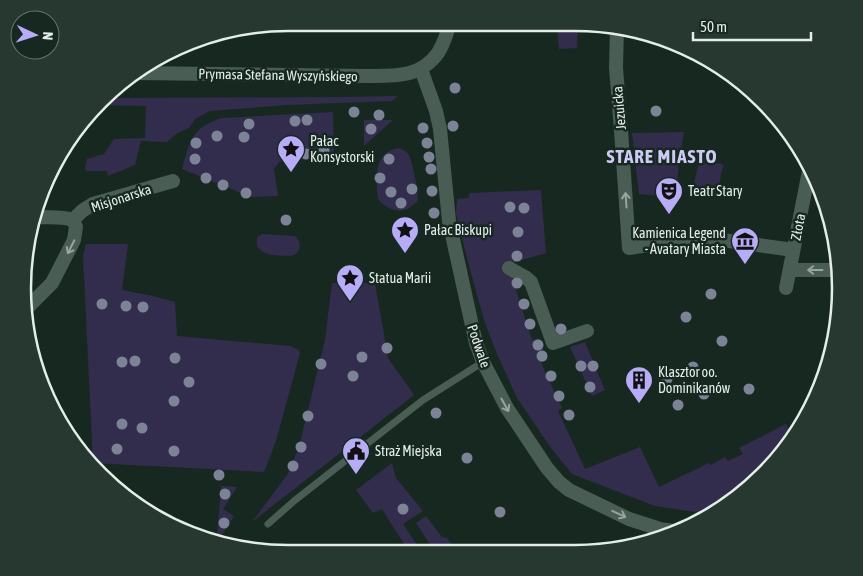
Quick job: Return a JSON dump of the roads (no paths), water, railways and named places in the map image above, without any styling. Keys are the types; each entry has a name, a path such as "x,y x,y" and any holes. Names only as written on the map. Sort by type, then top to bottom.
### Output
{"street":[{"path":"420,69 428,64 443,46 446,40 446,31"},
{"name":"Jezuicka","path":"617,34 616,68 629,248 668,242 715,239 793,250"},
{"name":"Prymasa Stefana Wyszyńskiego","path":"148,73 380,76 401,75 420,69"},
{"name":"Podwale","path":"420,69 436,111 440,129 449,221 476,343 483,362 507,408 542,462 559,482 569,490 629,519 662,529"},
{"name":"Złota","path":"786,288 807,179"},
{"name":"Misjonarska","path":"73,220 93,204 172,181"},
{"path":"32,303 52,283 74,240 76,227 73,220 42,217"},
{"path":"509,268 531,282 553,343 588,331"},
{"path":"790,270 831,270"}],"lane":[{"path":"268,524 294,501 423,400 483,362"}],"place":[{"name":"Pałac Konsystorski","path":"291,173"},
{"name":"Teatr Stary","path":"669,215"},
{"name":"Pałac Biskupi","path":"405,254"},
{"name":"Kamienica Legend - Avatary Miasta","path":"745,265"},
{"name":"Statua Marii","path":"350,302"},
{"name":"Klasztor oo. Dominikanów","path":"639,404"},
{"name":"Straż Miejska","path":"356,475"}],"district":[{"name":"STARE MIASTO","path":"662,156"}]}
